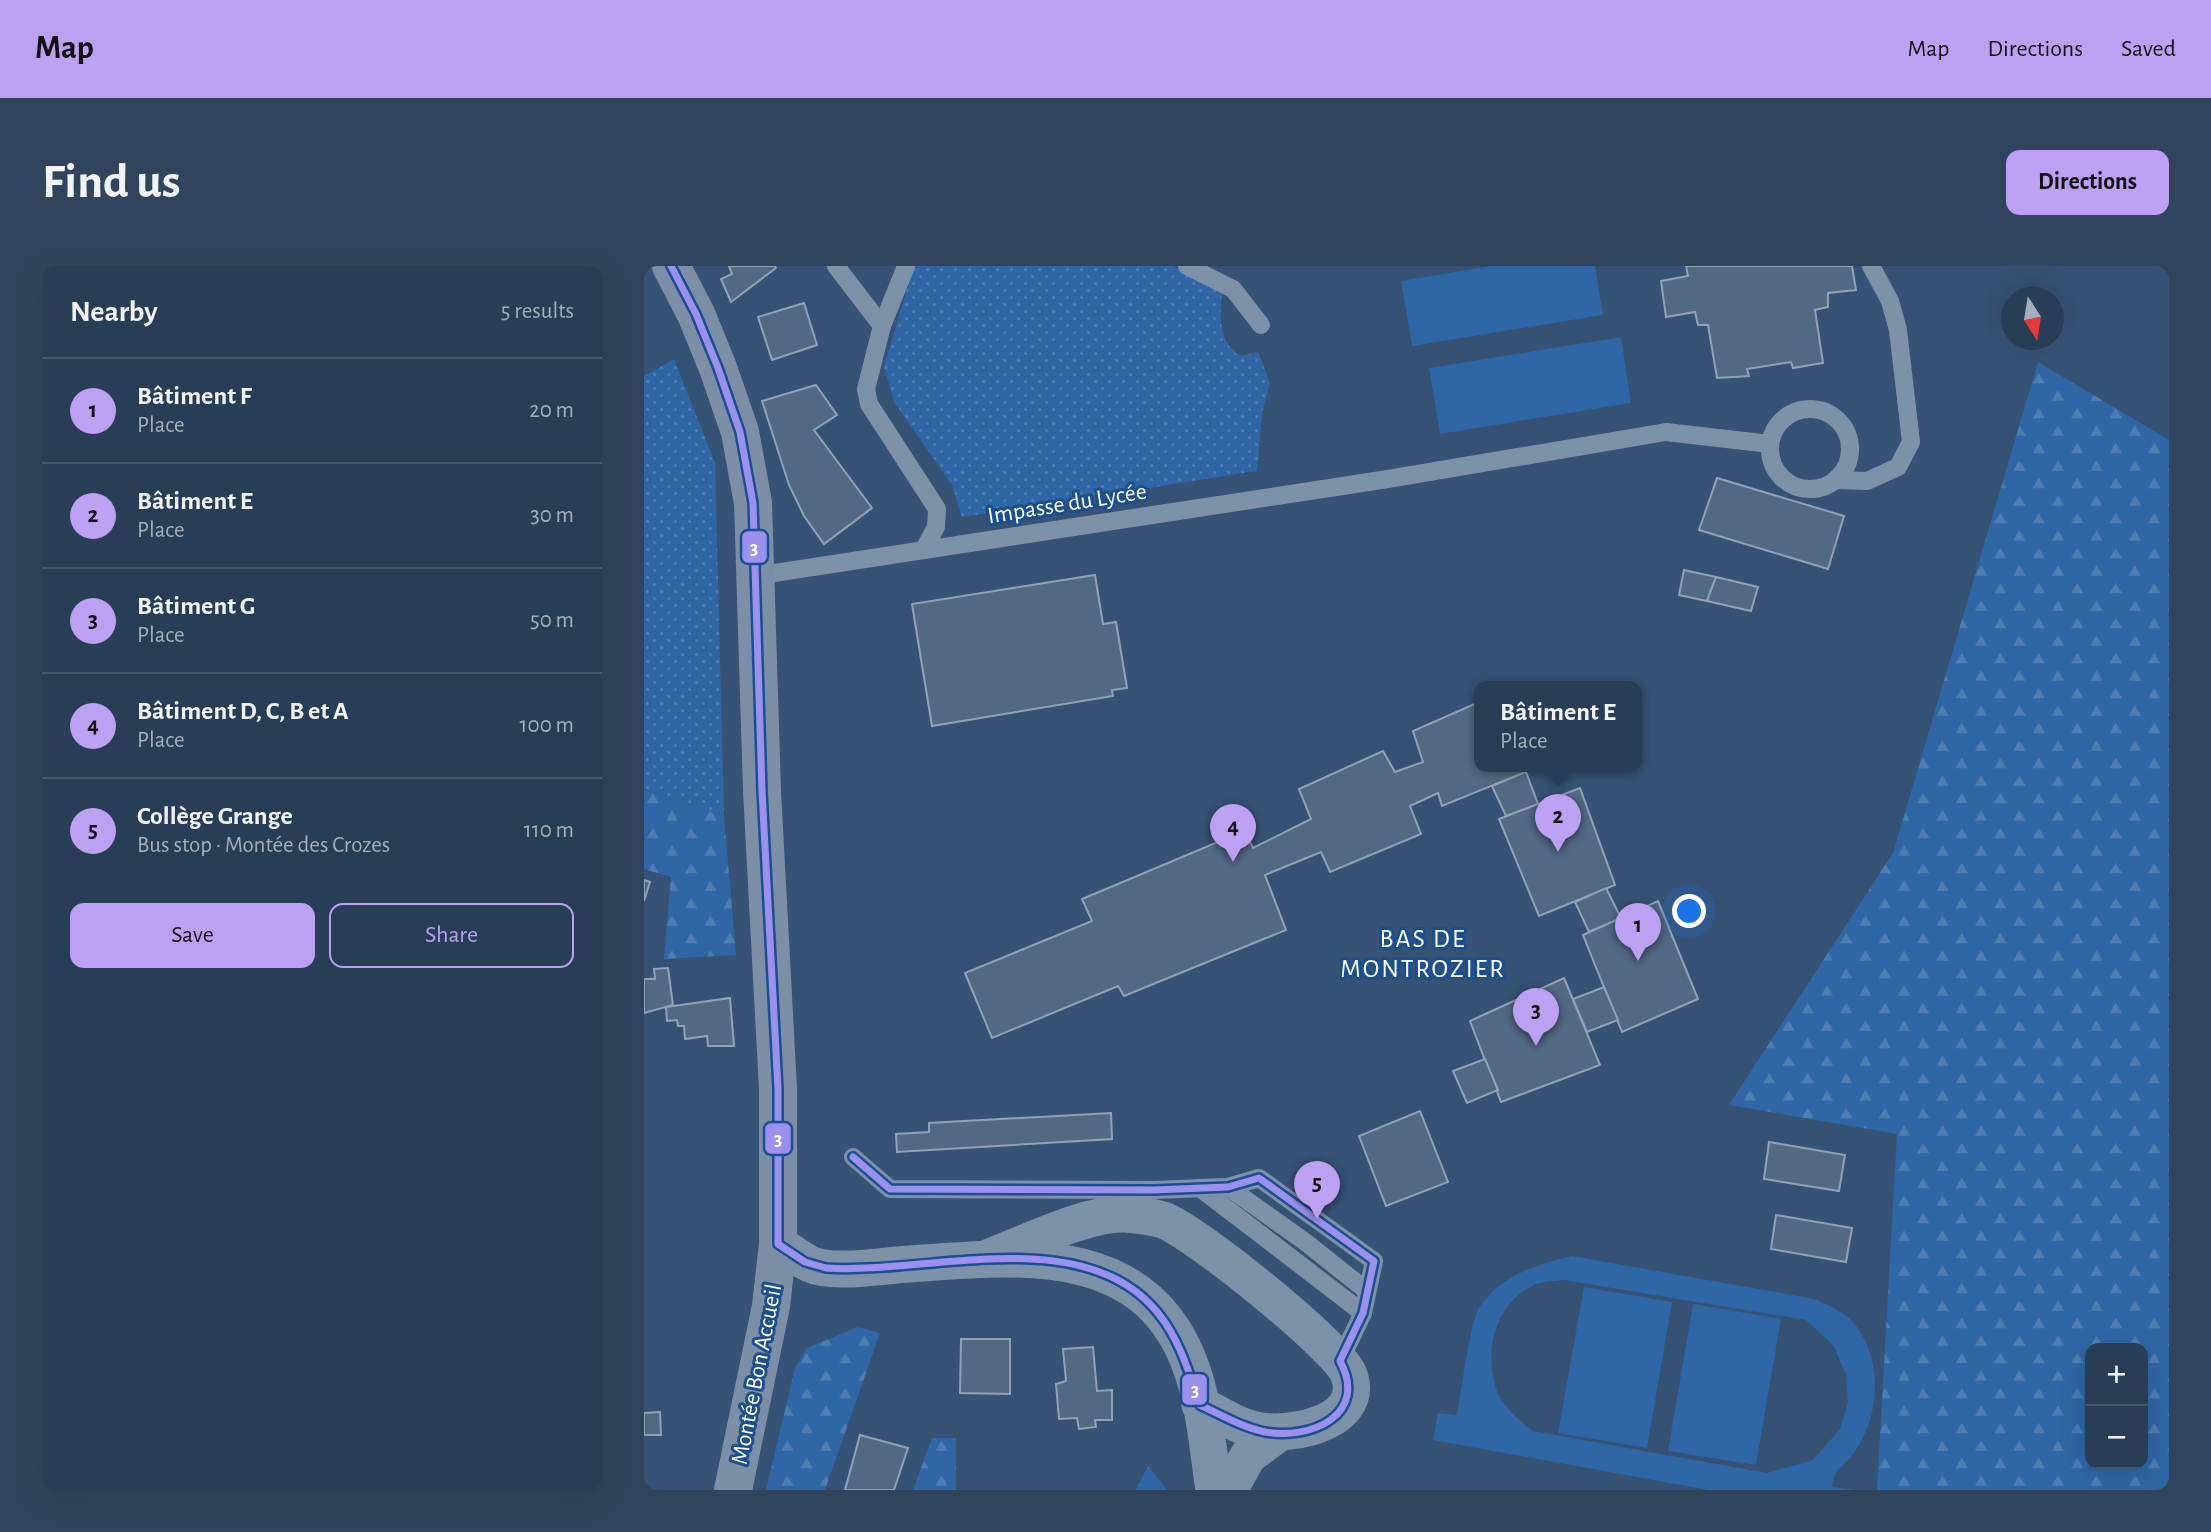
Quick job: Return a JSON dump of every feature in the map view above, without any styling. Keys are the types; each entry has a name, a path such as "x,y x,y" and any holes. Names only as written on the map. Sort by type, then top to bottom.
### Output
{"main road":[{"name":"Montée Bon Accueil","path":"671,266 696,314 740,432 753,503 761,778 778,1089 778,1244 769,1320 733,1490"}],"street":[{"path":"985,1259 1076,1224 1124,1214 1163,1220 1230,1262 1340,1361 1352,1385 1350,1398 1341,1410 1318,1425 1279,1433 1249,1429 1200,1405"},
{"path":"778,1244 818,1266 844,1268 985,1259 1088,1266 1133,1288 1154,1307 1186,1353 1200,1405 1214,1490"},
{"path":"1229,1490 1248,1456 1279,1433"}],"lane":[{"path":"836,266 882,327"},
{"path":"906,266 882,327 866,389 869,404 937,509 936,527 924,549"},
{"path":"1187,266 1233,289 1261,325"},
{"path":"1835,480 1844,470 1850,444 1839,421 1829,413 1803,409 1791,413 1773,432 1770,444 1770,458 1784,481 1810,489 1835,480 1867,481 1898,467 1911,442 1898,330 1890,300 1871,266"},
{"name":"Impasse du Lycée","path":"754,576 1388,479 1666,432 1770,444"},
{"path":"853,1157 890,1189 1200,1188 1228,1187 1259,1178 1374,1261 1363,1313 1340,1361"},
{"path":"1228,1187 1367,1291"},
{"path":"1200,1188 1363,1313"}],"green space":[{"path":"914,266 1173,266 1222,290 1222,327 1227,343 1241,356 1258,352 1270,383 1262,413 1257,471 962,517 952,485 894,402 884,366"},
{"path":"1491,266 1595,266 1603,315 1412,346 1401,281"},
{"path":"1621,337 1631,403 1440,434 1429,368"},
{"path":"674,359 715,463 724,816 644,789 644,376"},
{"path":"2038,362 2169,440 2169,1490 1877,1490 1897,1134 1729,1105 1893,853"},
{"path":"644,789 724,816 736,955 664,959 671,877 644,869"},
{"path":"1572,1256 1815,1299 1845,1314 1860,1331 1868,1348 1875,1384 1870,1420 1863,1437 1833,1480 1832,1487 1855,1490 1708,1490 1433,1440 1438,1413 1457,1415 1469,1343 1479,1308 1497,1287 1508,1280","holes":["1564,1280 1806,1320 1834,1346 1846,1375 1848,1402 1840,1429 1813,1460 1767,1473 1533,1431 1504,1403 1493,1376 1492,1344 1502,1315 1511,1302 1523,1292 1543,1282"]},
{"path":"1584,1287 1672,1302 1647,1448 1558,1433"},
{"path":"1693,1304 1781,1319 1756,1465 1668,1451"},
{"path":"858,1327 880,1333 825,1490 766,1490 795,1368 807,1348"},
{"path":"932,1438 956,1438 956,1490 913,1490"},
{"path":"1148,1466 1167,1490 1136,1490"}],"building":[{"path":"729,266 776,268 731,302 721,279 732,274"},
{"path":"1686,266 1852,266 1856,290 1828,293 1828,307 1815,310 1823,363 1793,368 1791,362 1747,369 1749,376 1717,378 1708,325 1698,325 1695,312 1666,317 1661,281 1688,276"},
{"path":"804,303 817,345 772,360 758,317"},
{"path":"816,385 837,415 814,430 872,508 824,544 804,516 789,485 762,401"},
{"path":"1717,478 1844,516 1828,569 1699,530"},
{"path":"1684,570 1716,577 1707,601 1679,595"},
{"path":"1095,575 1103,624 1116,622 1127,688 1112,690 1113,696 932,726 912,604"},
{"path":"1716,577 1758,587 1751,611 1707,601"},
{"path":"1474,704 1474,772 1525,772 1442,806 1438,793 1410,806 1421,834 1330,872 1321,852 1265,875 1286,930 1124,996 1118,986 992,1038 965,973 1092,921 1082,899 1244,831 1253,848 1311,819 1299,789 1383,751 1395,772 1423,762 1413,731"},
{"path":"1526,772 1538,804 1506,816 1492,786"},
{"path":"1580,788 1615,885 1539,916 1499,819"},
{"path":"644,880 650,882 644,901"},
{"path":"1606,888 1621,918 1589,932 1575,902"},
{"path":"1658,901 1698,999 1622,1032 1583,935"},
{"path":"668,968 673,1005 644,1013 644,979 655,979 654,969"},
{"path":"1564,978 1600,1065 1501,1102 1470,1021"},
{"path":"1604,987 1618,1020 1587,1032 1573,999"},
{"path":"730,998 734,1046 708,1046 707,1036 685,1039 684,1026 678,1026 677,1020 667,1021 666,1007"},
{"path":"1485,1059 1498,1090 1467,1103 1453,1071"},
{"path":"1420,1111 1448,1182 1386,1206 1359,1136"},
{"path":"1111,1113 1112,1139 897,1152 896,1134 929,1132 929,1123"},
{"path":"1769,1142 1845,1155 1839,1191 1764,1179"},
{"path":"1776,1215 1852,1228 1846,1262 1771,1249"},
{"path":"961,1339 1010,1339 1010,1394 960,1393"},
{"path":"1093,1347 1097,1391 1112,1390 1112,1420 1095,1420 1096,1427 1079,1429 1077,1418 1059,1419 1056,1384 1066,1381 1063,1349"},
{"path":"660,1412 661,1435 644,1435 644,1413"},
{"path":"860,1435 908,1448 894,1490 845,1490"}],"transit line":[{"name":"3","path":"671,266 696,314 718,368 740,432 753,503 762,791 778,1089 778,1244 805,1262 826,1268 1001,1259 1047,1260 1089,1268 1127,1285 1158,1313 1178,1346 1200,1405 1248,1427 1283,1433 1317,1427 1331,1420 1341,1409 1347,1396 1347,1380 1340,1361 1363,1313 1374,1261 1259,1178 1228,1187 1154,1190 890,1189 853,1157"}],"place":[{"name":"Bâtiment E","path":"1558,852"},
{"name":"Bâtiment D, C, B et A","path":"1233,862"},
{"name":"Bâtiment F","path":"1638,961"},
{"name":"Bâtiment G","path":"1536,1046"},
{"name":"Collège Grange","path":"1317,1219"}],"district":[{"name":"BAS DE MONTROZIER","path":"1423,953"}]}
